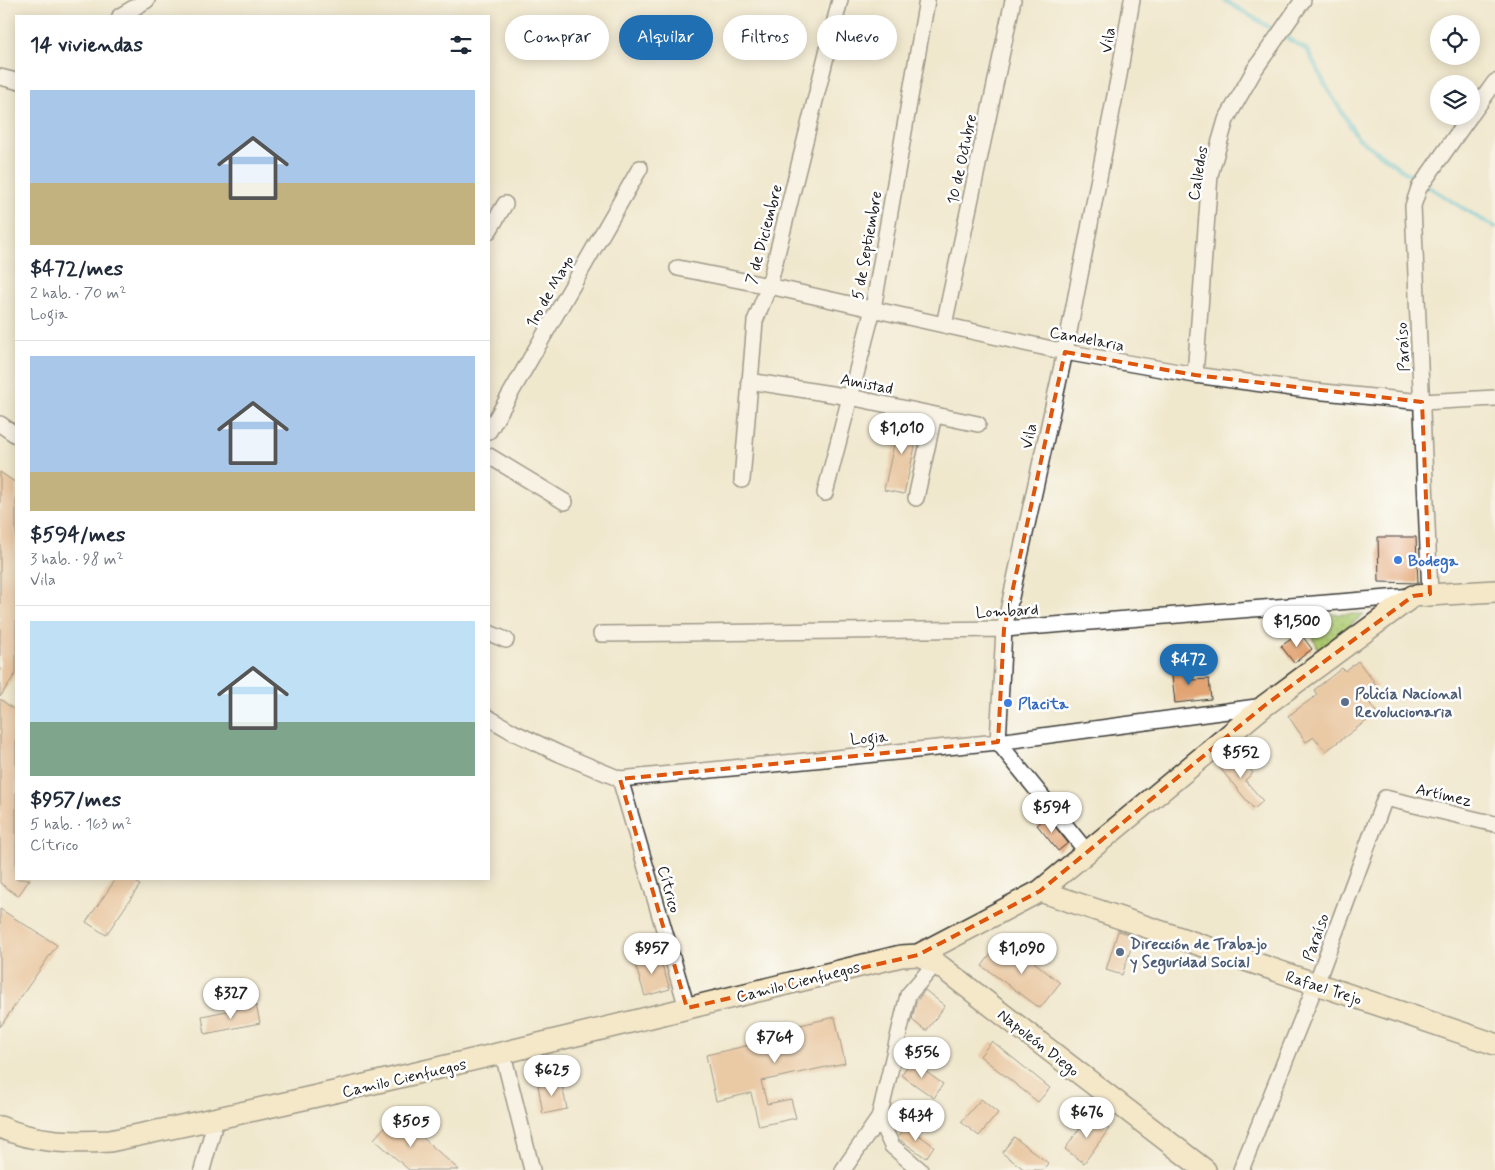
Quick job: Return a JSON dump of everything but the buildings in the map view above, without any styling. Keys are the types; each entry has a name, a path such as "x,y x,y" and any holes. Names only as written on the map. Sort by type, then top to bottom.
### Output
{"main road":[{"path":"1421,595 1495,591"},
{"name":"Camilo Cienfuegos","path":"0,1127 46,1141 74,1143 110,1141 502,1054 901,956 927,959 1040,890 1264,706 1421,595"},
{"name":"Rafael Trejo","path":"1040,890 1495,1044"},
{"name":"Napoleón Diego","path":"927,959 1206,1170"}],"street":[{"path":"122,15 147,0"},
{"name":"7 de Diciembre","path":"742,480 755,321 769,286 840,0"},
{"name":"5 de Septiembre","path":"825,493 873,309 927,0"},
{"name":"10 de Octubre","path":"944,325 1013,0"},
{"name":"Vila","path":"998,742 1004,629 1064,352 1132,0"},
{"name":"Calledos","path":"1195,375 1210,175 1226,120 1255,69 1303,0"},
{"path":"0,77 15,81"},
{"name":"Paraíso","path":"1480,103 1495,82"},
{"name":"Paraíso","path":"1421,595 1422,402 1412,206 1422,183 1464,125"},
{"name":"1ro de Mayo","path":"490,430 640,168"},
{"path":"490,229 505,204"},
{"name":"Candelaria","path":"678,268 769,286 1064,352 1195,375 1314,391 1422,402 1495,398"},
{"name":"Amistad","path":"749,381 850,397 978,424"},
{"path":"916,498 934,414"},
{"path":"0,424 15,434"},
{"path":"490,457 565,502"},
{"name":"Lombard","path":"601,634 1004,629 1421,595"},
{"path":"490,633 506,640"},
{"name":"Logia","path":"490,719 513,732 560,754 620,779 998,742 1264,706"},
{"path":"998,742 1087,852"},
{"name":"Cítrico","path":"620,779 687,1008"},
{"name":"Paraíso","path":"1241,1170 1316,984 1385,798"},
{"name":"Artímez","path":"1385,798 1495,824"},
{"path":"843,1170 879,1118 908,995 927,959"},
{"path":"502,1054 532,1170"},
{"path":"879,1118 892,1146 920,1170"},
{"path":"202,1170 216,1119"}],"highlighted area":[{"path":"1065,352 1195,375 1422,402 1430,594 1413,596 1264,706 1040,891 918,955 687,1008 620,779 998,742 1004,629"}],"green space":[{"path":"1303,614 1364,614 1319,651"}],"waterway":[{"path":"1224,0 1307,50 1330,93 1358,138 1405,172 1495,227"}],"place":[{"name":"Bodega","path":"1398,560"},
{"name":"Policía Nacional Revolucionaria","path":"1345,702"},
{"name":"Placita","path":"1008,703"},
{"name":"Dirección de Trabajo y Seguridad Social","path":"1120,952"}]}
